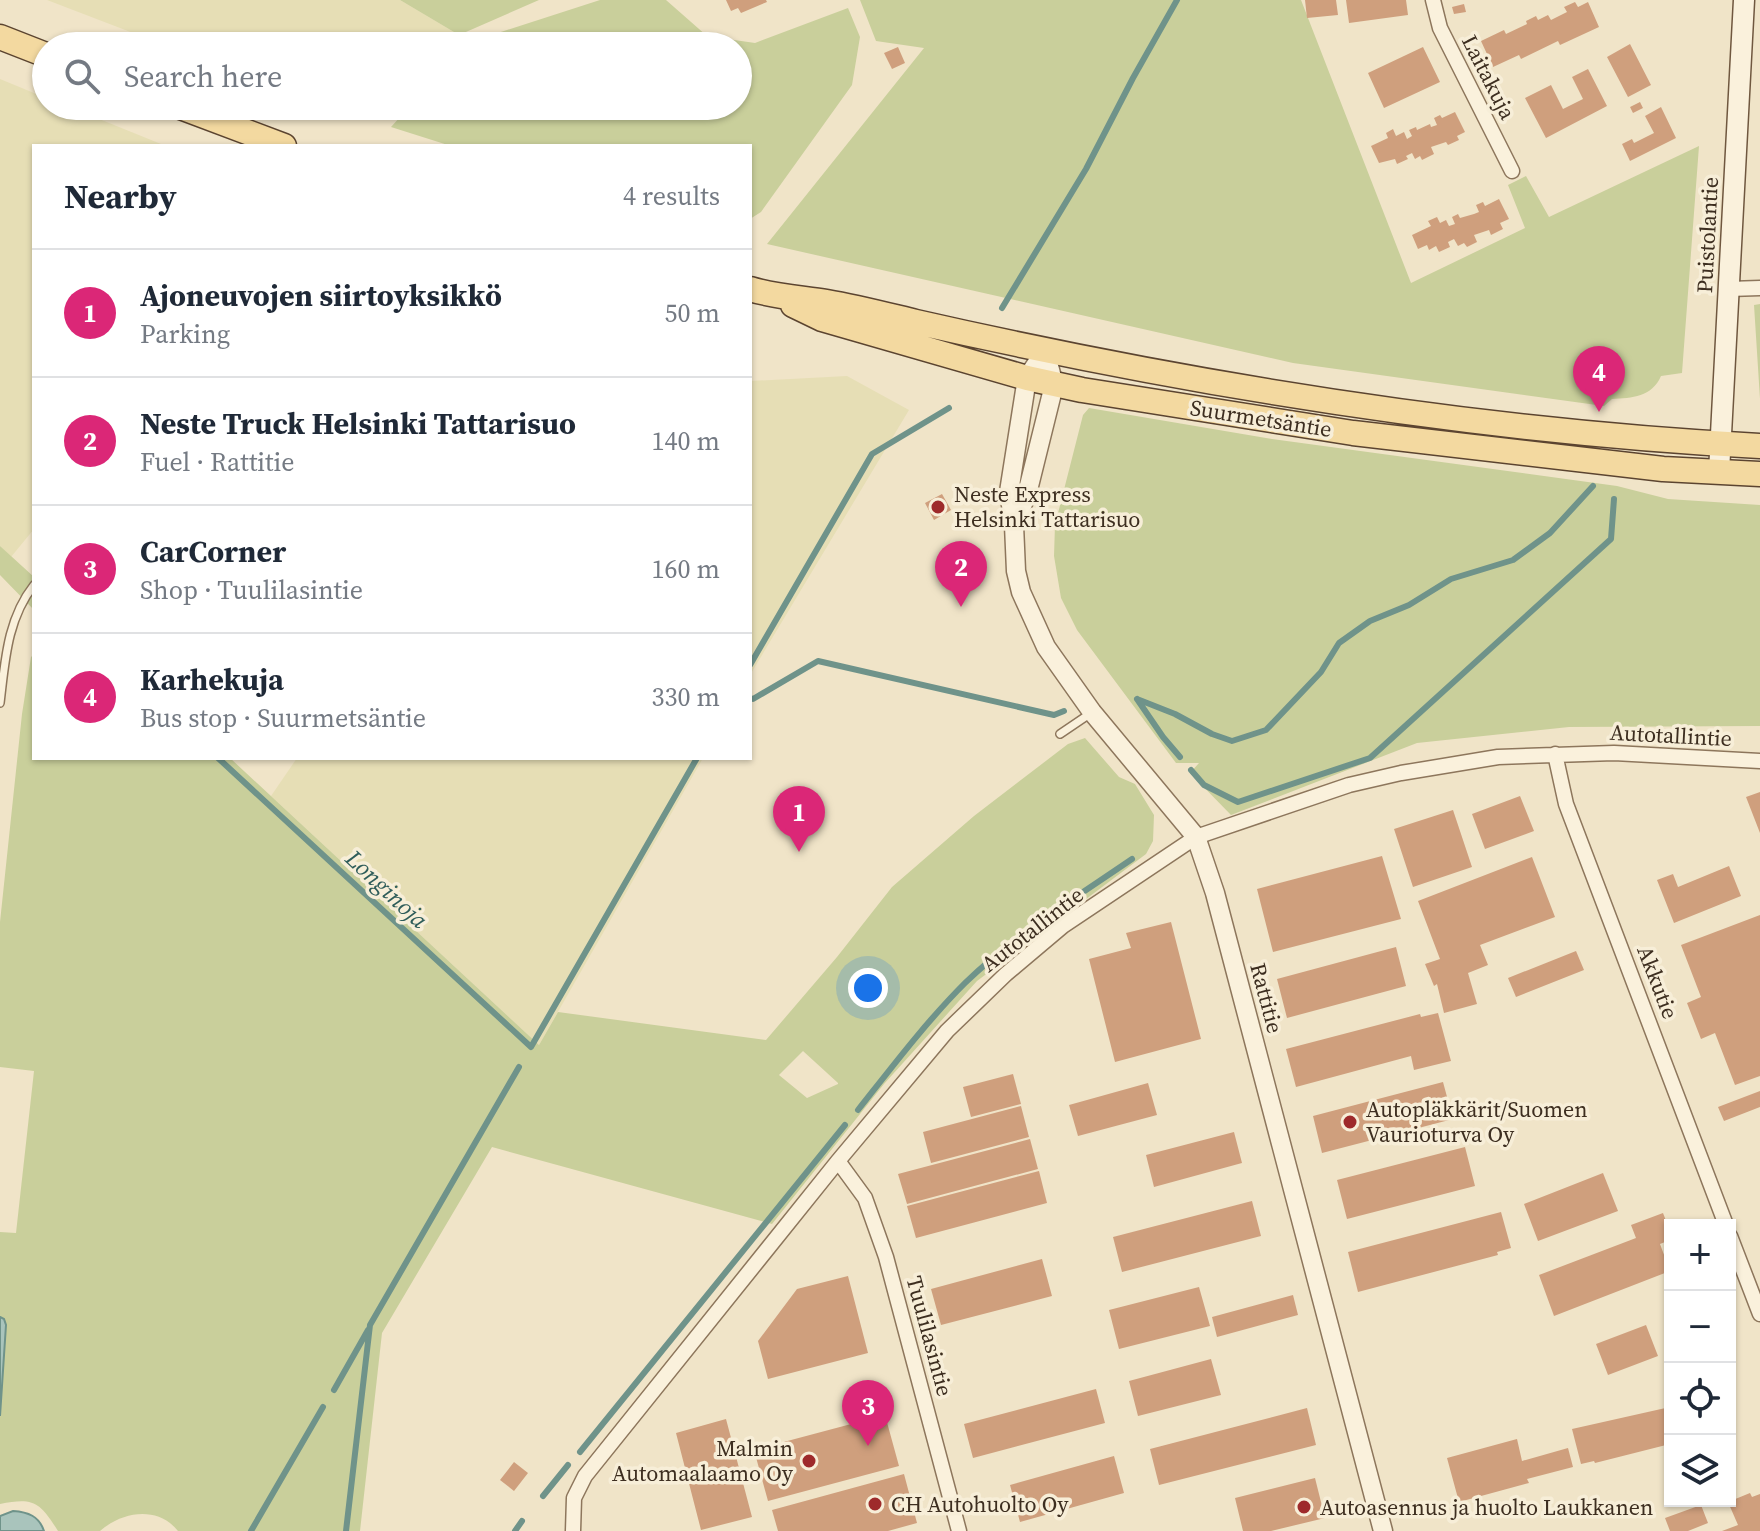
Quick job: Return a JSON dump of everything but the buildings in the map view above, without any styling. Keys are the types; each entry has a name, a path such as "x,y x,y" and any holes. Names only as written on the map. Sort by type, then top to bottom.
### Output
{"main road":[{"name":"Puistolantie","path":"1719,472 1744,0"},
{"path":"0,37 32,50"},
{"path":"215,120 279,144"},
{"name":"Suurmetsäntie","path":"752,290 776,297 822,319 1054,385 1353,433 1663,469 1760,474"},
{"name":"Suurmetsäntie","path":"776,297 828,302 1045,351 1351,405 1666,442 1760,446"}],"street":[{"name":"Laitakuja","path":"1433,0 1440,28 1512,171"},
{"path":"1729,289 1760,288"},
{"name":"Rattitie","path":"1045,351 1027,378 1009,492 1016,571 1029,611 1046,647 1092,712 1196,837 1218,907 1383,1531"},
{"name":"Rattitie","path":"1014,525 1027,494 1054,385 1045,351"},
{"name":"Autotallintie","path":"573,1531 574,1498 585,1476 838,1161 947,1031 1006,974 1063,926 1196,837 1349,785 1498,757 1614,753 1760,761"},
{"name":"Akkutie","path":"1555,754 1566,804 1724,1219"},
{"name":"Tuulilasintie","path":"838,1161 865,1198 886,1257 959,1531"},
{"path":"1736,1252 1760,1314"}],"lane":[{"path":"0,703 8,644 16,615 32,588"},
{"path":"1060,734 1092,712"}],"shaded area":[{"path":"47,0 400,0 454,32 130,32"},
{"path":"0,79 32,92 32,120 102,120 161,144 32,144 32,531 11,557 0,546"},
{"path":"847,376 909,410 752,672 752,381"},
{"path":"296,760 702,760 539,1045 271,796"}],"green space":[{"path":"400,0 539,0 466,32 454,32"},
{"path":"600,0 666,0 702,32 501,32"},
{"path":"860,0 1301,0 1411,283 1525,228 1508,185 1526,176 1549,217 1699,146 1682,373 1661,376 1647,392 1612,399 1604,406 1293,363 767,244 924,48 876,41"},
{"path":"848,8 860,37 852,85 761,212 752,218 752,144 445,144 391,127 397,120 752,120 752,43"},
{"path":"1760,304 1760,399 1754,305"},
{"path":"1089,408 1272,439 1617,486 1668,499 1760,505 1760,726 1569,727 1417,743 1231,815 1190,773 1199,763 1176,763 1077,630 1061,598 1054,556 1055,525 1083,415"},
{"path":"0,546 32,575 32,608 0,575"},
{"path":"32,656 32,760 232,760 539,1045 558,1012 766,1040 892,887 974,816 1068,744 1085,738 1119,777 1135,784 1154,815 1153,841 1146,854 977,981 884,1084 772,1224 492,1147 382,1333 360,1531 178,1531 161,1518 140,1514 119,1519 100,1531 58,1531 35,1504 21,1501 0,1504 0,1232 16,1233 34,1071 0,1067 0,922 22,714","holes":["803,1051 838,1084 807,1098 779,1075"]}],"water":[{"path":"0,1317 6,1325 0,1416"},
{"path":"13,1511 32,1516 44,1531 0,1531 0,1516"}],"waterway":[{"path":"1002,308 1086,169 1177,0"},
{"path":"752,662 872,454 949,408"},
{"path":"1137,699 1232,741 1266,730 1321,672 1339,643 1370,621 1409,605 1451,579 1513,560 1550,533 1593,486"},
{"path":"1191,770 1204,785 1238,802 1370,758 1611,539 1614,499"},
{"path":"752,699 818,661 1054,715 1064,711"},
{"path":"1137,699 1180,757"},
{"name":"Longinoja","path":"220,760 531,1047 696,760"},
{"path":"858,1110 923,1029 984,965 1132,859"},
{"path":"346,1531 370,1325 519,1067"},
{"path":"580,1452 845,1125"},
{"path":"334,1390 368,1330"},
{"path":"251,1531 323,1407"},
{"path":"543,1496 568,1465"},
{"path":"515,1531 522,1521"}],"place":[{"name":"Karhekuja","path":"1599,412"},
{"name":"Neste Express Helsinki Tattarisuo","path":"938,507"},
{"name":"Neste Truck Helsinki Tattarisuo","path":"961,607"},
{"name":"Ajoneuvojen siirtoyksikkö","path":"799,852"},
{"name":"Autopläkkärit/Suomen Vaurioturva Oy","path":"1350,1122"},
{"name":"CarCorner","path":"868,1446"},
{"name":"Malmin Automaalaamo Oy","path":"809,1461"},
{"name":"CH Autohuolto Oy","path":"875,1504"},
{"name":"Autoasennus ja huolto Laukkanen","path":"1304,1507"}]}
